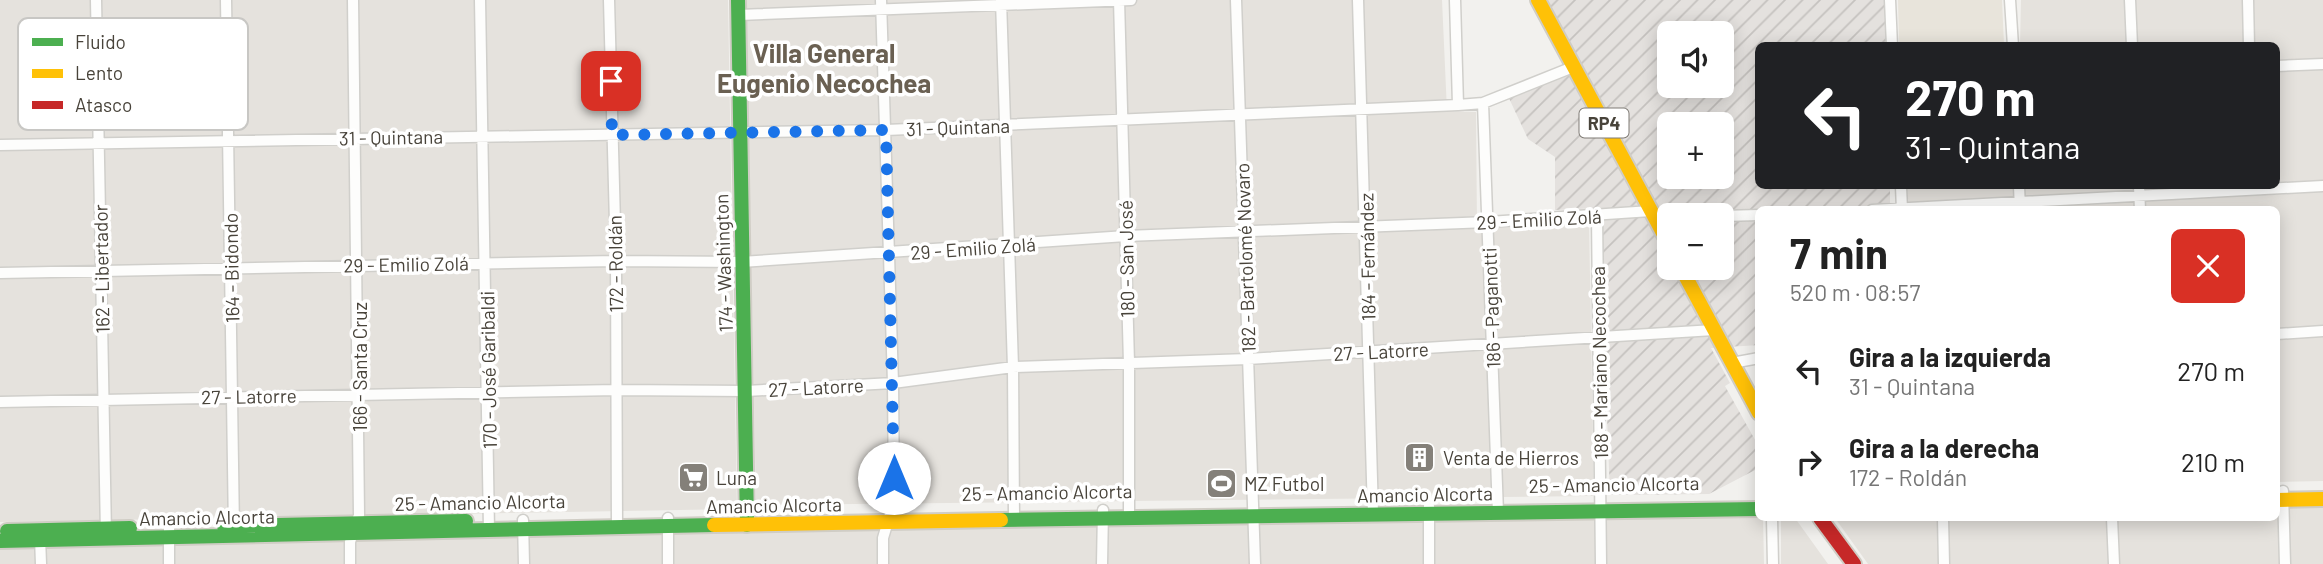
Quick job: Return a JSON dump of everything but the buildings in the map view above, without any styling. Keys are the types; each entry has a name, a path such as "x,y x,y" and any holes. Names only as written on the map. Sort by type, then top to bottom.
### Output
{"main road":[{"name":"RP4","path":"1538,0 1657,215"},
{"name":"174 - Washington","path":"739,7 738,132 747,521"},
{"path":"1687,280 1755,405"},
{"path":"2280,496 2323,491"},
{"path":"2280,496 2323,499"},
{"name":"25 - Amancio Alcorta","path":"1129,514 1601,507 1755,500"},
{"path":"1601,507 1755,509"},
{"path":"617,523 1129,514"},
{"path":"1814,521 1843,564"},
{"path":"1822,521 1854,564"},
{"name":"25 - Amancio Alcorta","path":"489,525 617,523"},
{"path":"0,541 41,535 489,525"},
{"path":"0,531 41,535"}],"street":[{"name":"162 - Libertador","path":"96,0 96,18"},
{"name":"164 - Bidondo","path":"226,0 226,18"},
{"name":"166 - Santa Cruz","path":"350,564 355,529 359,394 354,0"},
{"name":"170 - José Garibaldi","path":"480,0 487,263 489,525"},
{"name":"172 - Roldán","path":"609,0 617,523"},
{"name":"180 - San José","path":"1119,0 1129,363 1129,514"},
{"path":"739,7 1131,0"},
{"name":"182 - Bartolomé Novaro","path":"1236,0 1255,564"},
{"name":"184 - Fernández","path":"1358,0 1374,510"},
{"path":"1455,0 1458,105"},
{"path":"1890,0 1892,42"},
{"path":"2010,0 2013,42"},
{"path":"2130,0 2132,42"},
{"path":"2248,0 2249,42"},
{"path":"1001,3 1013,367 1014,515"},
{"path":"881,5 893,383 890,517 883,538 883,564"},
{"path":"2280,66 2323,64"},
{"name":"31 - Quintana","path":"0,145 886,130 1458,105 1483,103 1573,66"},
{"name":"186 - Paganotti","path":"1483,103 1498,509"},
{"name":"162 - Libertador","path":"98,130 106,533"},
{"name":"164 - Bidondo","path":"228,130 234,530"},
{"path":"2280,187 2323,186"},
{"path":"2020,206 2139,190 2198,189"},
{"path":"1734,216 1755,215"},
{"name":"29 - Emilio Zolá","path":"0,273 615,261 741,262 1126,236 1597,216 1657,217"},
{"name":"188 - Mariano Necochea","path":"1597,216 1601,564"},
{"name":"27 - Latorre","path":"0,402 617,390 746,391 893,383 1013,367 1248,359 1714,330"},
{"path":"2280,334 2323,331"},
{"path":"1732,363 1755,359"},
{"path":"2280,496 2285,564"},
{"path":"1429,509 1429,564"},
{"path":"1102,514 1102,564"},
{"path":"1772,521 1773,564"},
{"path":"1943,521 1944,564"},
{"path":"2112,521 2114,564"},
{"path":"668,522 668,564"},
{"path":"523,525 524,564"},
{"path":"169,532 169,564"},
{"path":"41,535 41,564"}],"shaded area":[{"path":"0,0 728,0 737,509 0,522"},
{"path":"746,0 1442,0 1447,111 1476,112 1477,228 1589,221 1594,496 756,505"},
{"path":"1543,0 1884,0 1886,42 1755,42 1755,189 1890,189 1890,206 1755,206 1755,345 1711,348 1730,383 1725,386 1755,440 1755,470 1709,494 1610,495 1599,208 1555,210 1555,157 1528,139 1507,94 1578,64"},
{"path":"1898,0 2002,0 2004,42 1899,42"},
{"path":"2021,0 2323,0 2323,481 2280,482 2280,206 1909,206 1907,189 2280,189 2280,42 2020,42"},
{"path":"2323,506 2323,564 1868,564 1837,521 2280,521 2280,507"},
{"path":"1755,515 1755,521 1763,521 1764,564 0,564 0,544"},
{"path":"1781,521 1797,521 1828,564 1781,564"}],"traffic: fast":[{"path":"738,0 747,525"},
{"path":"1001,520 1755,509"},
{"path":"224,526 466,521"},
{"path":"0,541 714,525"},
{"path":"7,531 130,528"}],"traffic: slow":[{"path":"1538,0 1657,222"},
{"path":"1687,280 1755,406"},
{"path":"2280,500 2323,499"},
{"path":"714,525 1001,520"}],"traffic: jam":[{"path":"1822,521 1854,564"}],"place":[{"name":"Venta de Hierros","path":"1420,457"},
{"name":"Luna","path":"693,477"},
{"name":"MZ Futbol","path":"1221,483"}],"district":[{"name":"Villa General Eugenio Necochea","path":"824,67"}],"route":[{"path":"611,81 612,135 886,130 894,478"}]}
